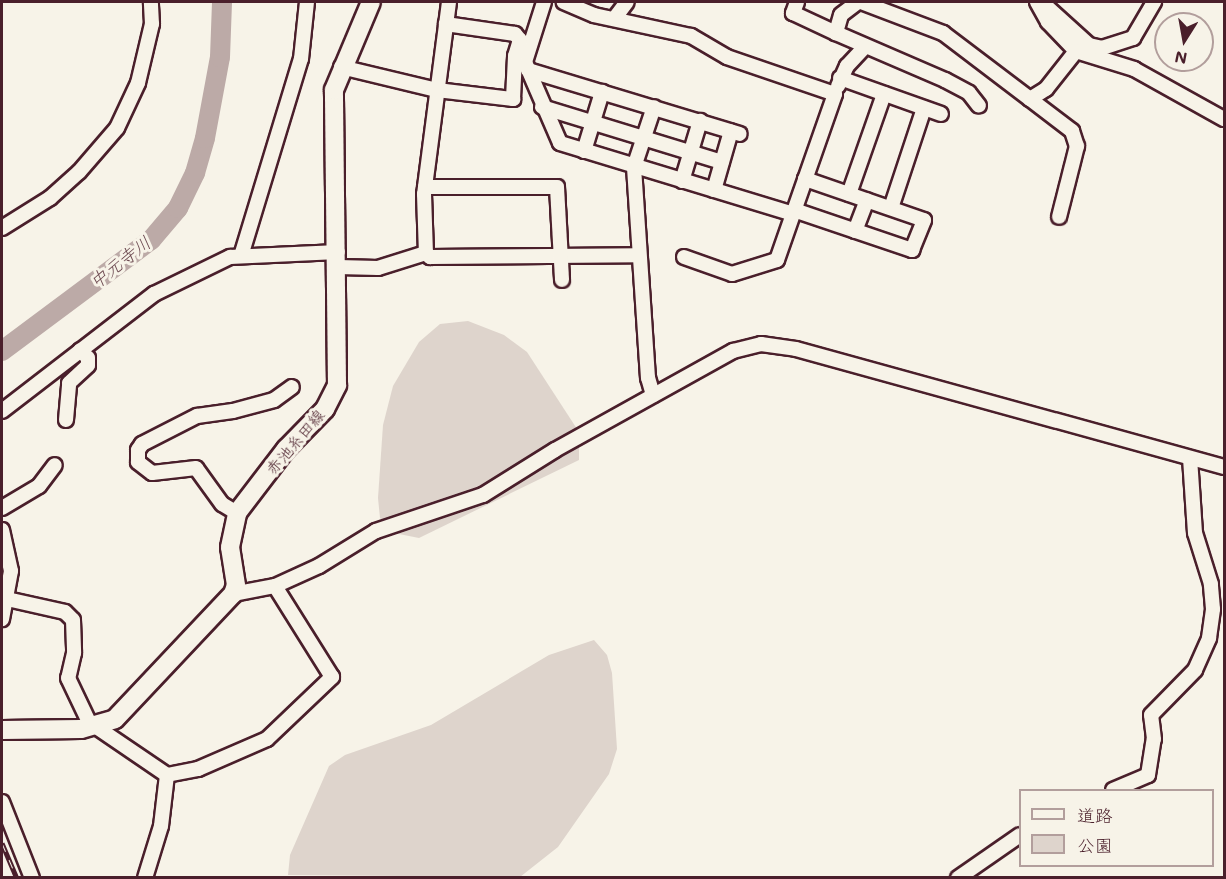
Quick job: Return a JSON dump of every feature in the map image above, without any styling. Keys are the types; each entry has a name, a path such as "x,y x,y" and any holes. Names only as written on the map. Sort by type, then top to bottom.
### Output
{"main road":[{"name":"赤池糸田線","path":"233,594 236,585 231,547 237,513 286,449 325,409 337,385 338,259 334,90 341,67 370,2"},
{"path":"2,730 99,726 128,709 233,594"}],"street":[{"path":"2,228 50,198 79,172 117,128 138,83 152,24 151,2"},
{"path":"241,256 301,59 307,2"},
{"path":"449,2 425,187 426,253 430,257 639,255"},
{"path":"544,2 525,62 542,107 560,143 634,167 794,212 912,250 924,220 806,179"},
{"path":"564,2 614,19 692,36 727,57 835,94"},
{"path":"614,19 627,2"},
{"path":"797,2 793,14 945,80 969,93 979,106"},
{"path":"836,33 840,15 859,2 943,33 1072,131 1077,146 1059,217"},
{"path":"1037,3 1046,5 1089,45 1102,48 1133,38 1154,2"},
{"path":"1037,3 1048,22 1076,51 1150,76 1224,119"},
{"path":"341,67 437,90 513,99 515,56 520,40 515,34 446,24"},
{"path":"684,257 732,274 777,260 840,78 865,47"},
{"path":"1030,99 1046,89 1076,51"},
{"path":"528,70 736,132 722,162 714,190"},
{"path":"840,78 941,114"},
{"path":"584,151 602,92"},
{"path":"849,194 884,94"},
{"path":"542,107 722,162"},
{"path":"653,394 648,378 634,167 654,107"},
{"path":"891,208 924,108"},
{"path":"682,181 700,121"},
{"path":"425,187 556,187 562,280"},
{"path":"855,231 867,200"},
{"path":"2,411 154,294 230,257 338,259 378,268 426,253"},
{"path":"233,594 275,586 319,566 376,531 483,495 653,394 733,351 761,344 796,349 1224,467"},
{"path":"66,420 69,383 88,365 88,358 80,350"},
{"path":"237,513 222,504 196,468 152,473 138,462 138,450 142,444 197,416 233,411 274,400 292,387"},
{"path":"1115,789 1148,775 1154,739 1151,715 1195,670 1209,638 1213,609 1211,584 1195,533 1190,458"},
{"path":"2,508 39,486 56,465"},
{"path":"2,530 11,570 2,620"},
{"path":"7,598 65,612 73,620 74,653 68,678 89,722 99,726 167,775 198,769 267,740 332,677 275,586"},
{"path":"145,878 161,826 167,775"},
{"path":"2,802 32,878"},
{"path":"958,878 1019,836"}],"green space":[{"path":"468,321 504,335 527,352 579,432 579,460 419,538 394,533 380,518 378,498 383,425 393,386 419,342 440,324"},
{"path":"594,640 607,655 612,673 617,749 609,774 558,847 520,877 288,875 290,855 329,766 345,755 431,725 549,655"}],"waterway":[{"name":"中元寺川","path":"2,351 151,240 178,208 195,173 205,138 220,57 222,2"}],"railway":[{"path":"2,843 17,878"}]}
